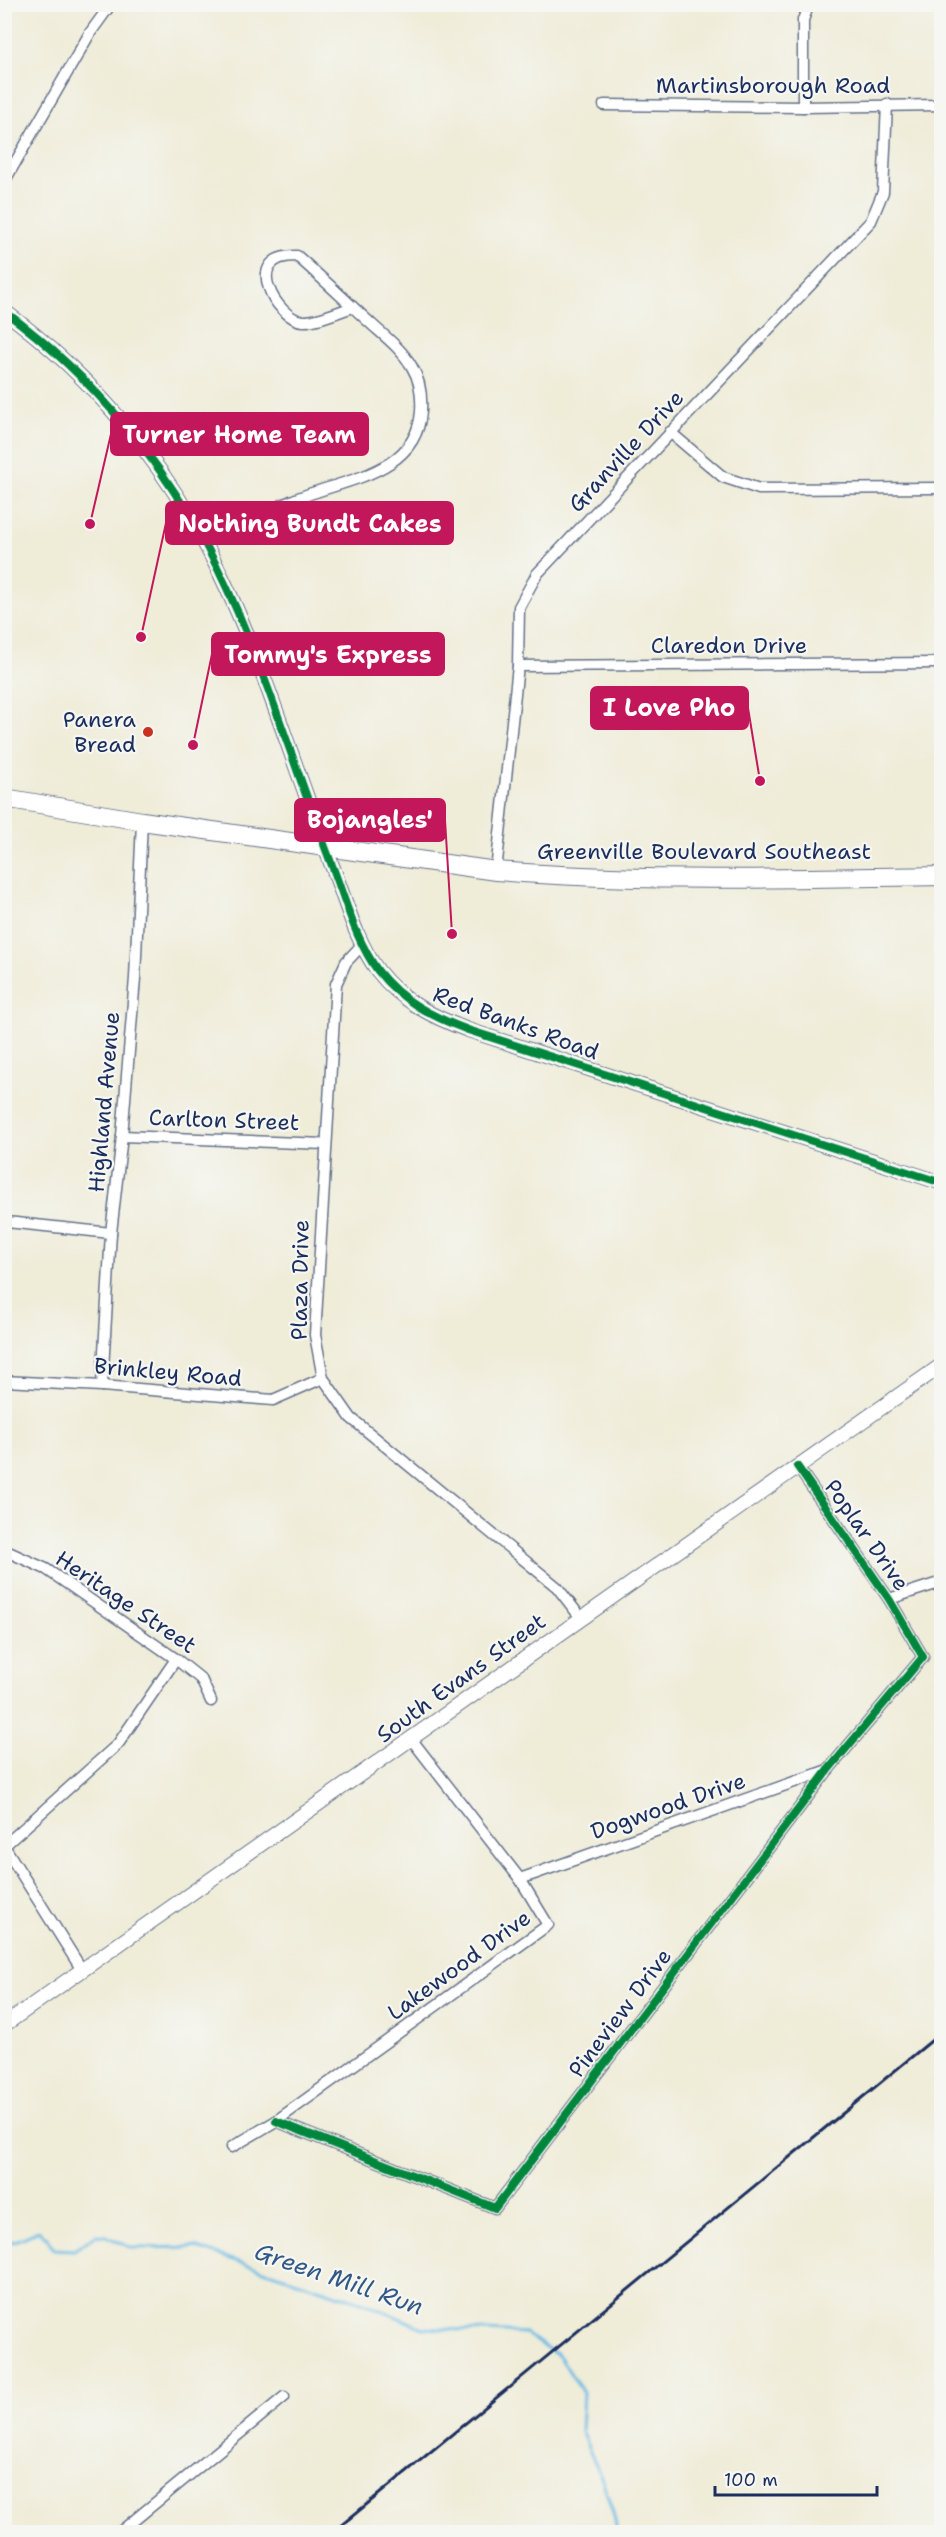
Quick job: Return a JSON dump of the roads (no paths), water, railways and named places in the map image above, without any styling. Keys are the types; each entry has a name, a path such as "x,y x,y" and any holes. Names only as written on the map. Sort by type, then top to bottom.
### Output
{"highway":[{"name":"Greenville Boulevard Southeast","path":"4,798 142,821 496,871 609,879 942,876"}],"street":[{"path":"4,182 90,33 111,4"},
{"path":"803,107 803,20 809,4"},
{"name":"Granville Drive","path":"496,871 518,666 519,607 537,574 871,221 883,192 887,104"},
{"name":"Martinsborough Road","path":"604,105 803,107 942,105"},
{"path":"204,543 293,500 389,464 404,453 414,438 420,422 421,388 413,368 399,350 353,307 297,256 274,261 268,270 266,279 268,291 296,320 305,322 353,307"},
{"name":"Red Banks Road","path":"4,311 86,382 125,426 162,474 204,543 249,640 323,846 362,945 379,972 401,995 422,1011 446,1022 942,1183"},
{"path":"670,432 723,477 759,489 942,488"},
{"name":"Claredon Drive","path":"518,666 942,663"},
{"name":"Highland Avenue","path":"102,1386 111,1233 122,1136 135,978 142,821"},
{"name":"Plaza Drive","path":"362,945 346,962 336,984 315,1335 323,1378 351,1418 557,1587 581,1618"},
{"name":"Carlton Street","path":"122,1136 325,1144"},
{"path":"4,1217 8,1222 111,1233"},
{"name":"South Evans Street","path":"4,2025 942,1365"},
{"name":"Brinkley Road","path":"4,1381 102,1386 273,1400 323,1378"},
{"name":"Poplar Drive","path":"797,1466 890,1599 923,1657"},
{"name":"Heritage Street","path":"4,1550 46,1569 176,1659 201,1679 211,1701"},
{"path":"890,1599 942,1582"},
{"name":"Pineview Drive","path":"276,2121 495,2208 828,1770 923,1657"},
{"path":"82,1970 4,1846 118,1744 176,1659"},
{"name":"Lakewood Drive","path":"232,2147 276,2121 548,1925 520,1879 412,1740"},
{"name":"Dogwood Drive","path":"520,1879 828,1770"},
{"path":"120,2532 284,2397"}],"waterway":[{"name":"Green Mill Run","path":"4,2235 13,2242 39,2231 54,2249 74,2250 96,2235 106,2236 132,2248 194,2247 364,2303 423,2328 525,2333 560,2357 583,2393 581,2431 603,2482 617,2532"}],"railway":[{"path":"333,2532 942,2032"}],"place":[{"name":"Turner Home Team","path":"90,524"},
{"name":"Nothing Bundt Cakes","path":"141,637"},
{"name":"Panera Bread","path":"148,732"},
{"name":"Tommy's Express","path":"193,745"},
{"name":"I Love Pho","path":"760,781"},
{"name":"Bojangles'","path":"452,934"}]}
